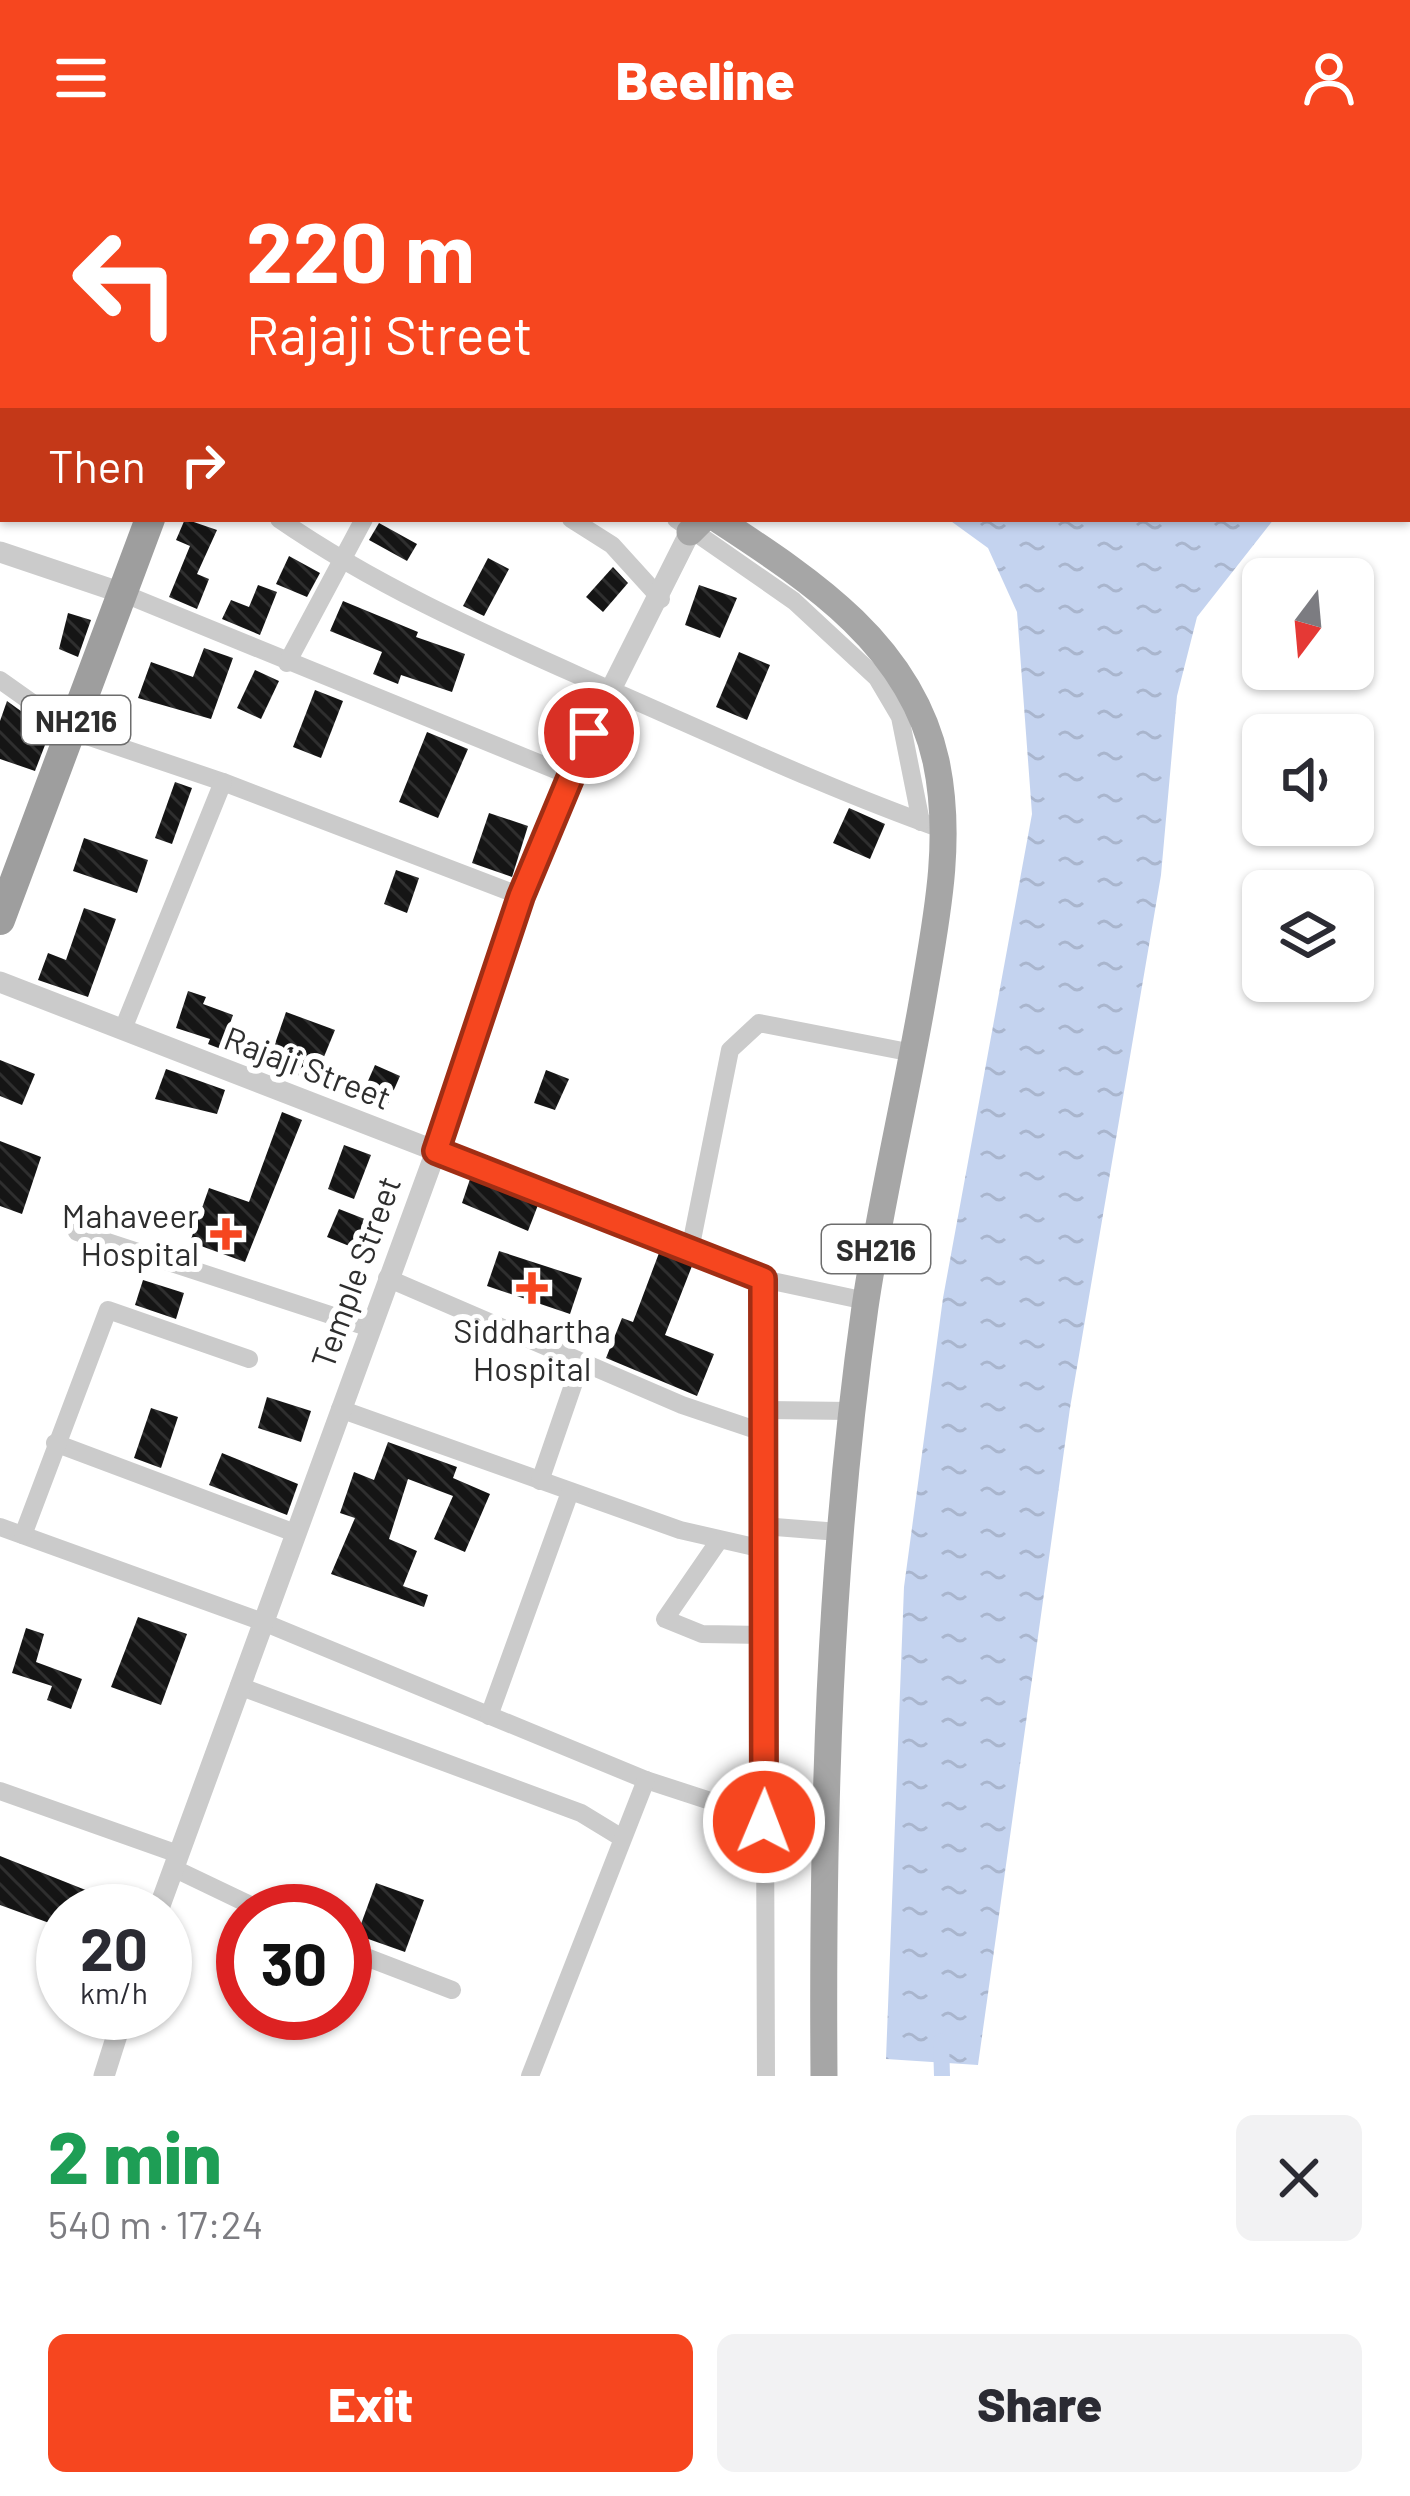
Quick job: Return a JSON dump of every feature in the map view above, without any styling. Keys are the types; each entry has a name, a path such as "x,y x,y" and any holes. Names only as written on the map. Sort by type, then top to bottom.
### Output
{"highway":[{"name":"NH216","path":"0,920 149,522"}],"main road":[{"name":"SH216","path":"721,522 851,615 912,695 935,759 933,826 940,899 866,1301 839,1532 830,1658 824,2076"}],"street":[{"path":"283,522 342,562 482,634 854,798 933,826"},
{"path":"286,663 362,522"},
{"path":"577,522 612,545 661,599"},
{"path":"690,524 794,601 877,678 900,717 933,826"},
{"name":"Temple Street","path":"167,1884 436,1151 521,896 568,776 661,599 690,524"},
{"path":"0,552 122,593 568,776"},
{"path":"0,680 72,731 223,782 521,896"},
{"path":"122,1029 223,782"},
{"name":"Rajaji Street","path":"0,982 763,1279 866,1301"},
{"path":"690,1250 730,1050 741,1035 759,1023 913,1053"},
{"path":"77,1232 368,1327"},
{"path":"387,1278 581,1362 765,1433"},
{"path":"763,1279 766,2076"},
{"path":"23,1535 108,1310 249,1359"},
{"path":"540,1481 581,1362"},
{"path":"340,1409 718,1542 763,1549"},
{"path":"766,1410 852,1412"},
{"path":"55,1443 295,1534"},
{"path":"489,1716 570,1492"},
{"path":"762,1526 839,1532"},
{"path":"0,1527 263,1622 646,1780 826,1839"},
{"path":"718,1542 665,1619 702,1634 766,1635"},
{"path":"239,1686 581,1813 622,1838"},
{"path":"530,2076 646,1780"},
{"path":"0,1791 175,1861 216,1884"},
{"path":"372,1959 452,1990"},
{"path":"104,2076 115,2040"}],"water":[{"path":"952,522 1272,522 1197,617 1177,696 1161,875 1070,1408 978,2065 886,2059 904,1587 943,1298 1032,814 1017,612 988,548"}],"building":[{"path":"184,522 217,530 197,574 209,579 197,609 169,597 190,546 176,540"},
{"path":"379,523 417,544 407,561 369,540"},
{"path":"289,556 320,573 307,597 276,584"},
{"path":"488,558 509,569 484,616 463,606"},
{"path":"613,567 628,583 603,612 586,597"},
{"path":"258,585 277,592 260,635 222,619 231,600 249,607"},
{"path":"699,585 737,598 720,638 685,625"},
{"path":"343,601 418,632 416,637 465,654 452,692 401,675 398,684 373,674 382,652 330,631"},
{"path":"68,613 91,620 78,657 59,649"},
{"path":"204,648 233,658 211,719 138,698 151,662 193,677"},
{"path":"739,652 770,665 747,720 716,707"},
{"path":"255,670 279,681 261,719 237,708"},
{"path":"315,690 343,701 321,758 293,747"},
{"path":"7,701 50,732 35,771 0,759 0,721"},
{"path":"427,732 468,749 438,818 399,802"},
{"path":"175,782 192,788 172,844 155,838"},
{"path":"849,808 885,824 870,859 833,843"},
{"path":"489,813 528,826 512,877 472,863"},
{"path":"84,838 148,860 137,893 73,871"},
{"path":"396,870 419,878 407,913 384,904"},
{"path":"84,908 116,919 88,997 38,980 48,953 66,960"},
{"path":"188,991 206,997 203,1004 233,1015 221,1049 208,1044 210,1039 176,1028"},
{"path":"286,1012 335,1030 314,1081 268,1064"},
{"path":"0,1060 35,1074 22,1105 0,1096"},
{"path":"375,1065 400,1076 386,1108 361,1097"},
{"path":"166,1069 225,1090 217,1114 155,1099"},
{"path":"546,1070 569,1079 555,1110 534,1103"},
{"path":"282,1112 302,1120 245,1262 190,1242 209,1188 249,1202"},
{"path":"0,1141 41,1157 22,1214 0,1206"},
{"path":"344,1145 371,1155 354,1199 328,1189"},
{"path":"470,1179 538,1205 528,1231 462,1203"},
{"path":"339,1209 380,1225 369,1254 327,1237"},
{"path":"499,1251 582,1278 570,1314 487,1286"},
{"path":"659,1253 692,1266 665,1335 714,1354 697,1396 606,1358 622,1318 633,1322"},
{"path":"143,1280 184,1293 176,1319 135,1305"},
{"path":"267,1397 311,1411 301,1442 258,1428"},
{"path":"151,1408 178,1417 161,1468 134,1458"},
{"path":"388,1442 457,1467 453,1478 490,1494 465,1552 434,1539 453,1496 408,1479 389,1539 417,1551 403,1586 428,1595 424,1607 331,1574 355,1518 340,1513 354,1472 374,1480"},
{"path":"222,1453 298,1484 287,1515 209,1485"},
{"path":"138,1617 187,1634 161,1705 111,1687"},
{"path":"26,1628 44,1634 36,1662 82,1679 71,1709 47,1700 52,1686 12,1673"},
{"path":"0,1856 71,1884 36,1884 36,1918 0,1905"},
{"path":"376,1883 424,1900 405,1952 372,1940"}],"waterway":[{"path":"941,2041 942,2076"}],"place":[{"name":"Mahaveer Hospital","path":"226,1234"},
{"name":"Siddhartha Hospital","path":"532,1288"}],"route":[{"path":"589,733 521,896 436,1151 763,1279 764,1822"}]}
